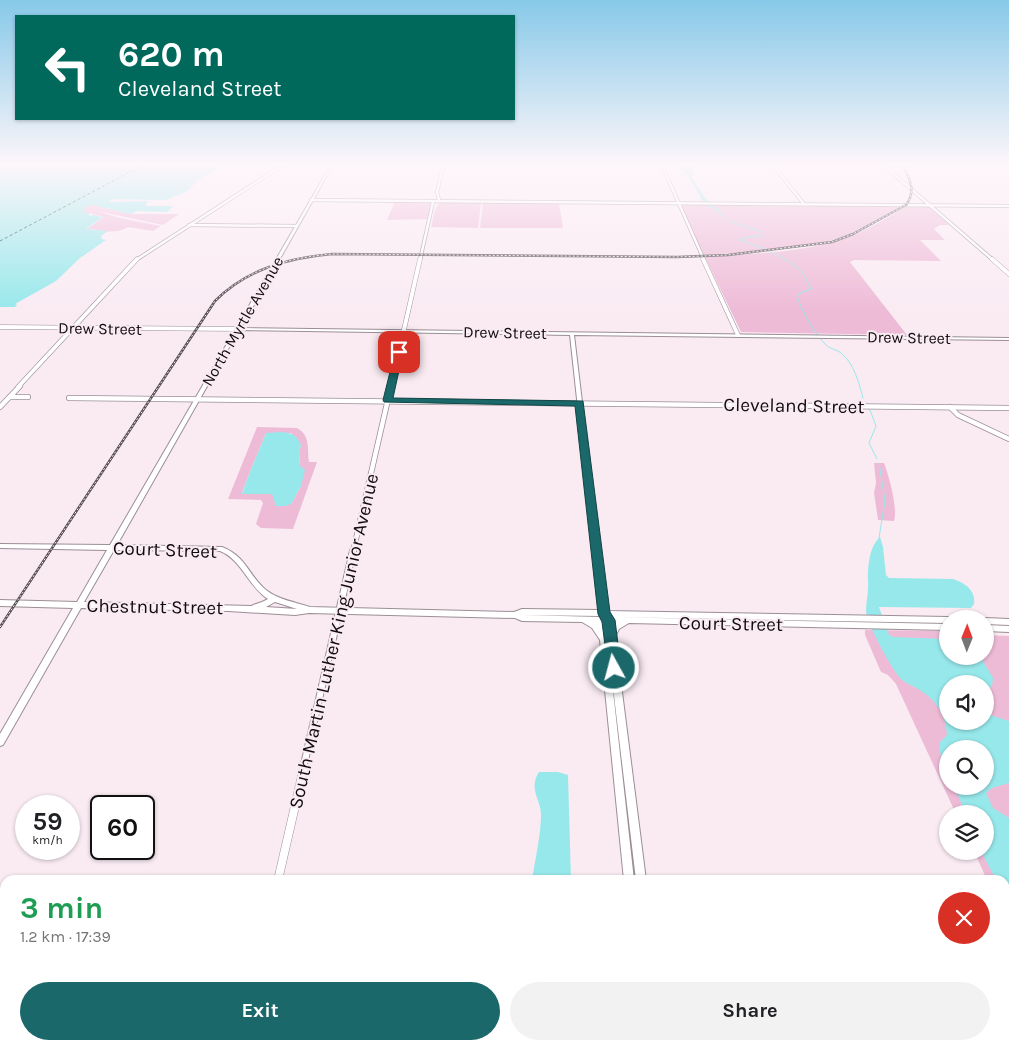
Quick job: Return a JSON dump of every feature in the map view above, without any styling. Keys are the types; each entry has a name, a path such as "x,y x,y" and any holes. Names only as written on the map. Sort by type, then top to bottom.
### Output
{"main road":[{"name":"North Myrtle Avenue","path":"0,742 304,212"},
{"name":"Drew Street","path":"237,329 1009,339"},
{"path":"547,333 548,339"},
{"path":"572,333 605,618 604,644 627,875"},
{"name":"Court Street","path":"0,546 210,548 224,550 239,560 254,583 274,599 310,610 516,615 522,618 867,622"},
{"path":"254,583 255,589 265,599 264,605"},
{"path":"228,608 264,605 274,599"},
{"name":"Chestnut Street","path":"0,602 228,608 295,612 310,610"},
{"name":"Court Street","path":"516,615 522,612 631,621 678,622 722,619 761,620 776,617 939,626"},
{"path":"605,618 611,639 640,875"},
{"path":"581,619 595,626 604,644"},
{"name":"Court Street","path":"889,623 939,620"},
{"path":"611,639 616,627 631,621"},
{"path":"994,621 1009,622"},
{"path":"994,628 1009,629"}],"street":[{"path":"0,407 140,256 209,212"},
{"path":"426,235 431,212"},
{"path":"426,235 433,212"},
{"path":"681,212 738,335"},
{"path":"938,212 1009,274"},
{"path":"188,225 296,226"},
{"name":"South Martin Luther King Junior Avenue","path":"279,875 426,235"},
{"name":"Drew Street","path":"0,327 237,329"},
{"path":"9,398 28,397"},
{"name":"Cleveland Street","path":"68,399 1009,408"},
{"path":"950,407 958,416 1009,439"}],"shaded area":[{"path":"84,212 100,212 161,226 153,231 128,227 118,231 87,229 104,217"},
{"path":"102,212 179,214 163,225"},
{"path":"390,212 430,212 428,219 387,220"},
{"path":"435,212 480,212 478,228 431,227"},
{"path":"482,212 560,212 563,228 480,228"},
{"path":"683,212 893,212 858,230 830,241 784,249 704,255"},
{"path":"897,212 935,212 949,225 940,225 934,229 945,240 920,240 941,261 854,260 850,262 907,335 741,332 705,257 774,252 826,244 859,233"},
{"path":"257,427 297,428 301,431 308,443 309,462 317,462 293,529 261,528 256,524 263,503 261,500 228,499","holes":["266,433 291,433 301,445 299,452 301,486 291,504 272,494 242,493"]},
{"path":"874,463 884,463 894,500 894,521 878,520 874,493 876,483"},
{"path":"865,630 939,631 939,665 994,665 994,635 1009,636 1009,875 985,875 978,860 994,860 994,805 952,805 947,795 994,795 994,740 939,740 939,777 896,684 888,675 881,672 865,635"}],"water":[{"path":"0,212 84,212 90,214 89,216 103,217 86,229 108,231 102,235 101,239 106,240 80,258 56,281 15,304 17,305 15,307 0,307"},
{"path":"281,432 293,435 299,441 301,445 299,452 300,466 305,470 301,486 291,504 276,506 272,494 242,494 266,433"},
{"path":"880,537 886,575 889,578 953,579 969,588 973,595 974,604 971,608 879,607 889,635 893,637 939,639 939,665 985,665 991,675 939,675 939,710 929,697 901,679 897,674 867,617 869,563 873,546"},
{"path":"994,716 1009,721 1009,783 994,787 994,740 942,740 947,735 946,730 994,730"},
{"path":"539,772 558,772 568,775 571,875 532,875 541,814 535,789 536,778"},
{"path":"958,795 987,795 992,805 962,805"},
{"path":"994,809 1009,818 1009,875 993,875 986,860 994,860"}],"waterway":[{"path":"728,221 762,232 762,236 747,237 739,240 765,249 784,259 799,269 804,275 811,289 800,293 797,297 803,310 820,339 828,347 846,357 860,386 863,398"},
{"path":"870,410 876,426 869,443 877,459"},
{"path":"879,463 885,501 879,538"}],"ferry route":[{"path":"0,241 55,212"}],"railway":[{"path":"0,627 215,301 227,290 254,273 284,262 332,254 677,257 728,255 832,242 853,234 893,212"}],"route":[{"path":"399,352 387,400 580,403 579,408 604,614 609,620 614,668"}]}
